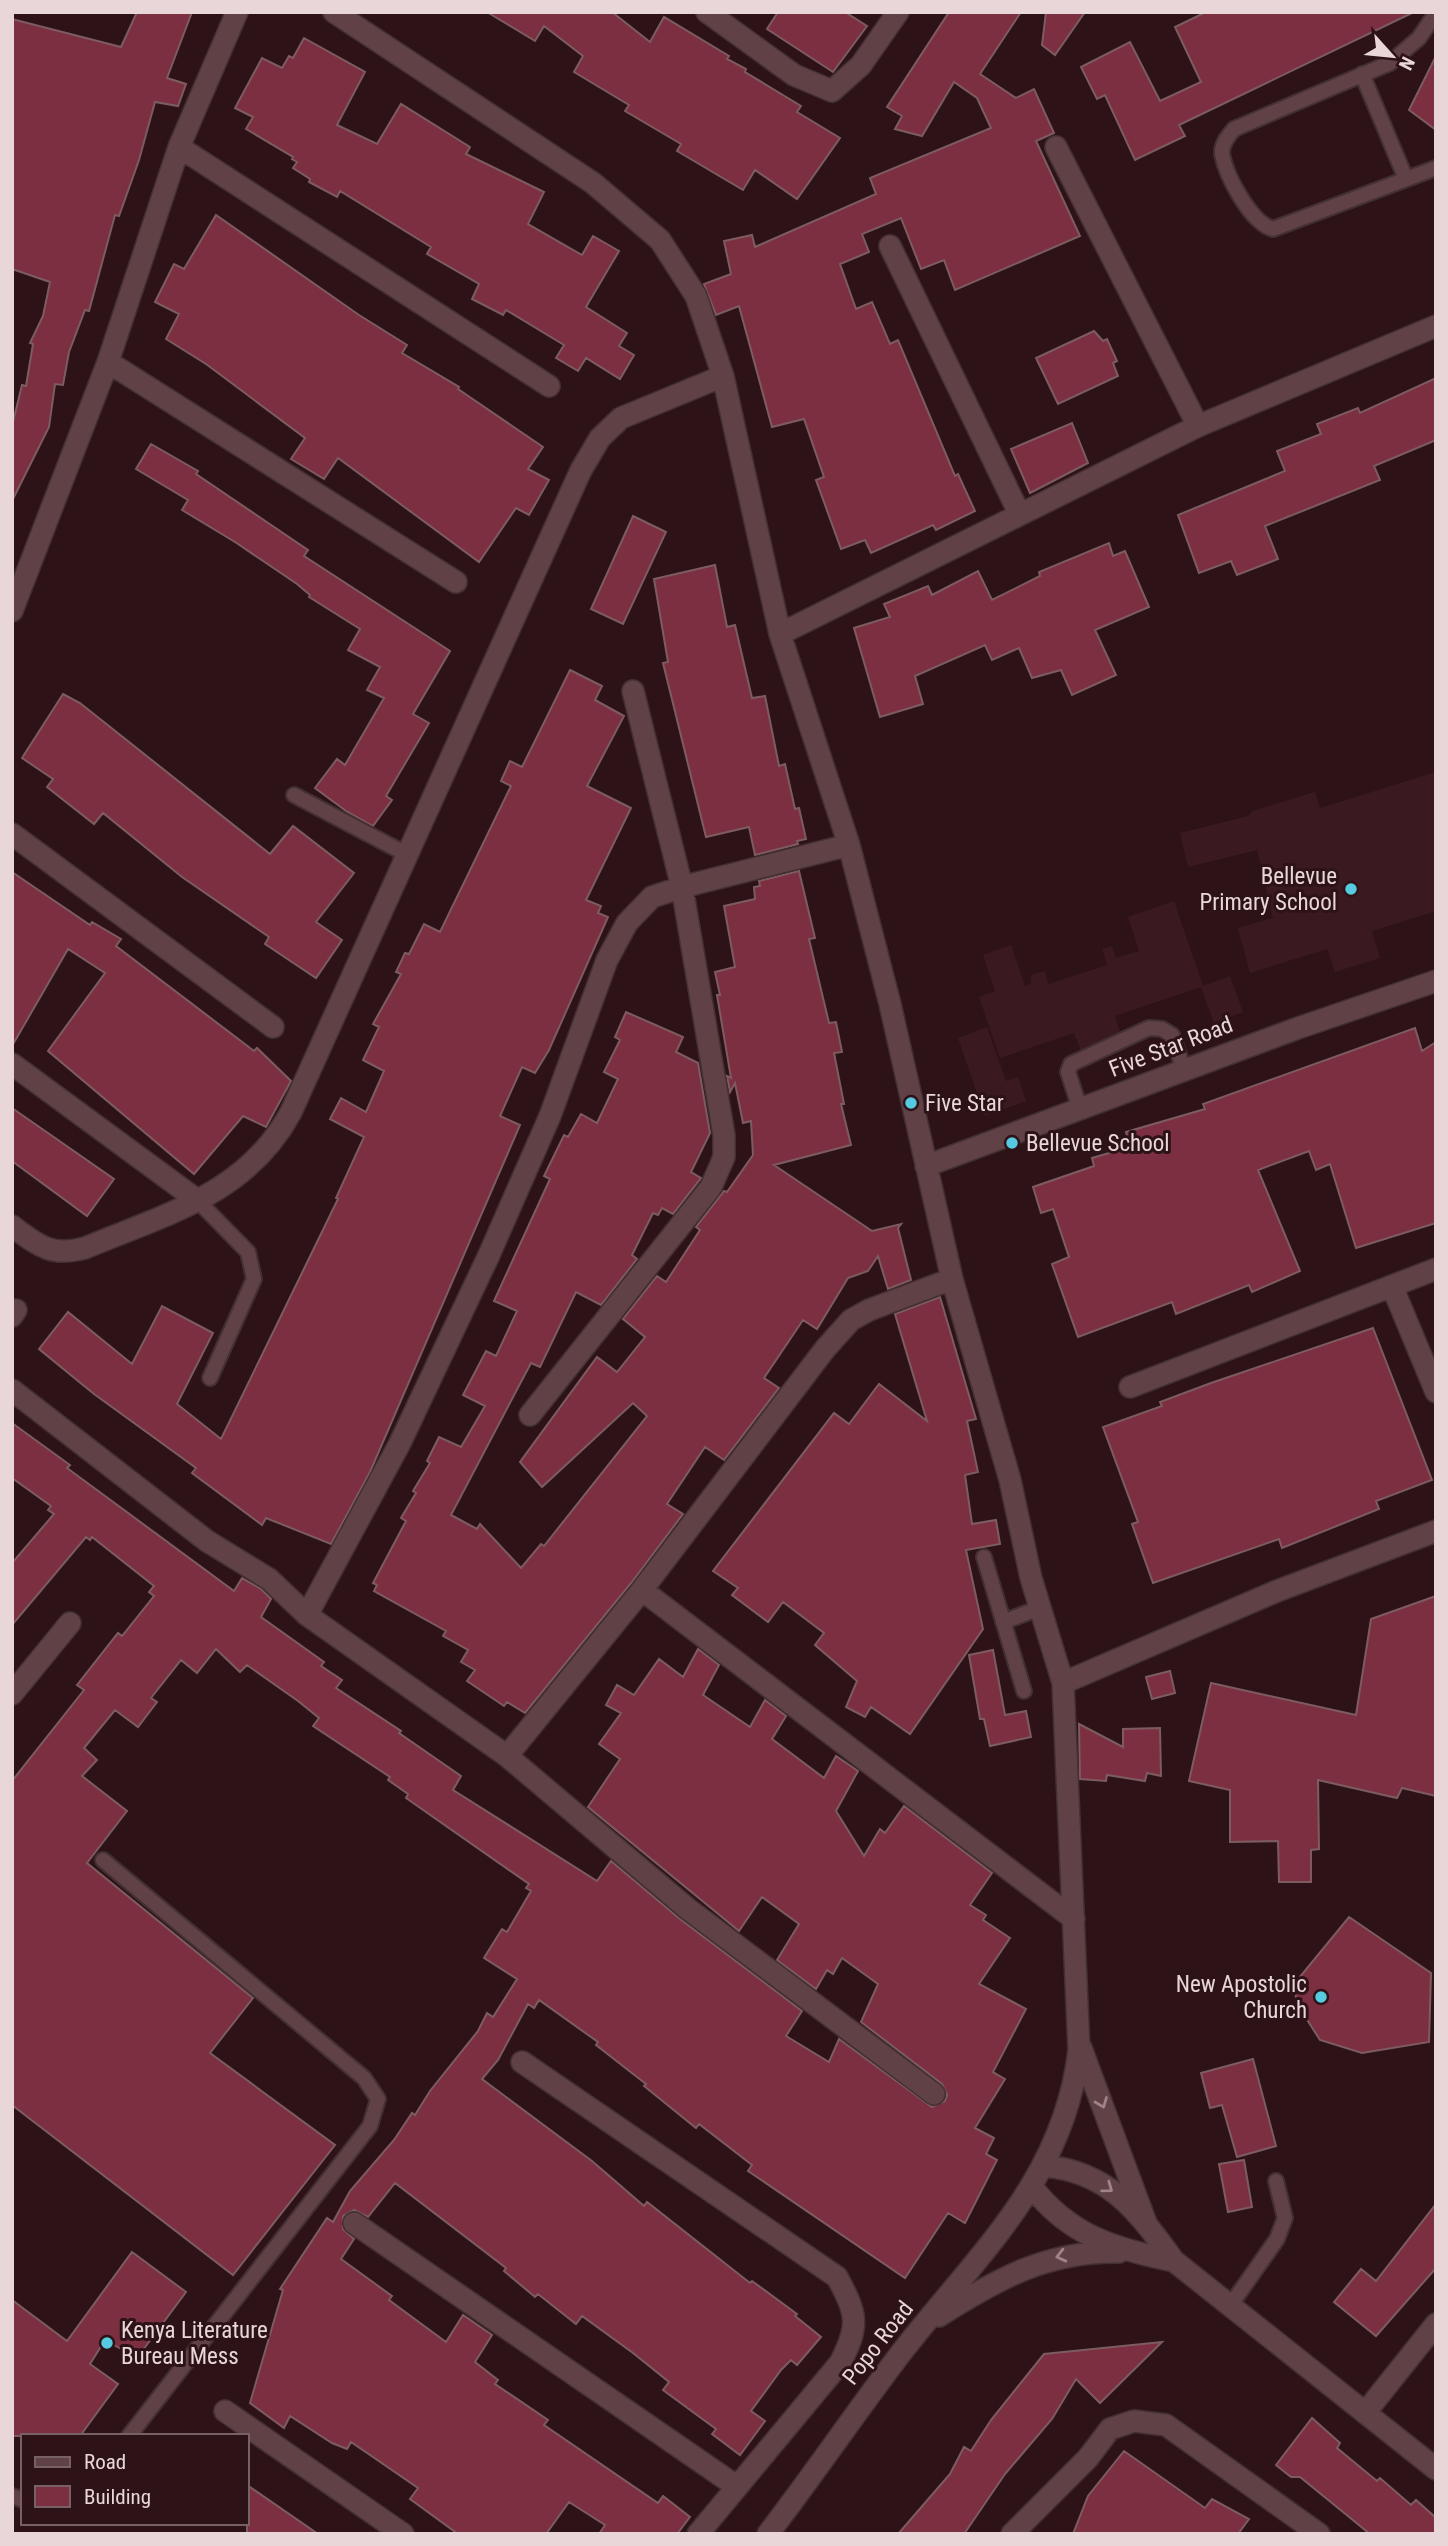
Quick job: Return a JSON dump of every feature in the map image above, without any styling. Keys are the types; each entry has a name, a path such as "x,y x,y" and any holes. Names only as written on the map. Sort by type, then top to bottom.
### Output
{"street":[{"path":"12,611 108,362 179,147 237,12"},
{"path":"334,12 593,183 660,240 696,296 723,376 780,634 849,845 890,1004 952,1279 1010,1480 1031,1578 1063,1683 1079,2039 1146,2223"},
{"path":"707,12 794,75 832,91 861,65 898,12"},
{"path":"179,147 549,386"},
{"path":"1056,147 1198,426"},
{"path":"890,246 1018,513"},
{"path":"780,634 1018,513 1198,426 1436,326"},
{"path":"108,362 456,582"},
{"path":"12,1226 45,1249 65,1253 85,1248 226,1187 257,1160 281,1130 581,470 600,438 621,418 723,376"},
{"path":"530,1415 711,1188 724,1157 724,1135 682,887 633,691"},
{"path":"12,834 273,1027"},
{"path":"307,1615 401,1443 489,1255 550,1116 607,960 627,923 652,897 849,845"},
{"name":"Five Star Road","path":"926,1166 1184,1070 1436,981"},
{"path":"12,1064 197,1200"},
{"path":"1130,1387 1436,1269"},
{"path":"507,1756 642,1590 825,1349 851,1320 869,1310 952,1279"},
{"path":"1392,1286 1436,1392"},
{"path":"12,1390 207,1541 269,1579 307,1615 507,1756 688,1909 934,2094"},
{"path":"1063,1683 1277,1591 1436,1531"},
{"path":"642,1590 1074,1919"},
{"path":"12,1694 70,1623"},
{"name":"Popo Road","path":"768,2534 1032,2187 1045,2166 1069,2107 1076,2078 1079,2039"},
{"path":"523,2062 837,2277 854,2309 852,2340 840,2363 698,2534"},
{"path":"1045,2166 1070,2169 1104,2183 1146,2223 1174,2261 1436,2469"},
{"path":"1032,2187 1058,2217 1129,2252"},
{"path":"354,2223 736,2486"},
{"path":"927,2323 1004,2278 1038,2262 1090,2251 1129,2252 1174,2261"},
{"path":"1365,2413 1436,2324"},
{"path":"225,2412 403,2534"},
{"path":"1012,2534 1088,2458 1110,2429 1134,2421 1166,2425 1293,2526 1319,2534"}],"lane":[{"path":"1436,13 1419,38 1390,63 1234,129 1226,139 1222,152 1248,212 1262,226 1273,229 1436,168"},
{"path":"1362,74 1406,179"},
{"path":"294,795 408,855"},
{"path":"1080,1110 1068,1072 1071,1064 1149,1028 1162,1029 1172,1035 1184,1070"},
{"path":"197,1200 248,1252 253,1265 254,1279 210,1378"},
{"path":"984,1557 1024,1691"},
{"path":"1003,1622 1042,1607"},
{"path":"103,1860 364,2078 378,2099 370,2126 131,2434"},
{"path":"1230,2306 1277,2239 1284,2218 1276,2181"}],"shaded area":[{"name":"Bellevue Primary School","path":"1436,772 1436,911 1372,931 1380,958 1335,972 1327,949 1250,973 1238,928 1273,918 1257,850 1188,867 1180,833 1248,816 1252,811 1315,792 1320,808"},
{"name":"Bellevue Primary School","path":"1174,901 1203,986 1230,976 1243,1012 1214,1023 1201,987 1115,1016 1122,1039 1082,1053 1074,1033 1000,1058 979,997 995,991 983,955 1011,945 1025,986 1031,984 1031,975 1044,971 1049,984 1107,965 1102,949 1112,946 1116,958 1139,951 1128,917"},
{"path":"987,1027 1006,1081 1018,1077 1026,1101 985,1116 958,1038"}],"building":[{"path":"137,12 192,12 167,78 186,84 178,106 155,102 139,160 119,216 115,215 89,311 85,310 69,352 63,385 55,384 49,427 12,501 12,426 22,385 26,386 33,344 30,343 43,316 50,282 12,269 12,19 121,47"},
{"path":"487,12 612,12 650,42 664,17 729,56 727,59 746,69 745,72 801,106 797,112 840,138 797,199 755,170 743,190 677,151 681,144 625,111 629,105 574,72 583,56 544,26 535,41"},
{"path":"778,12 845,12 867,26 833,72 767,29"},
{"path":"949,12 1021,12 980,74 1016,98 1034,89 1054,133 1036,141 1080,236 955,290 944,260 921,269 901,218 862,234 869,252 840,264 856,309 872,302 890,344 898,340 955,476 958,474 975,511 936,530 933,525 871,553 865,540 841,549 816,480 824,477 804,419 772,427 739,306 716,315 704,284 731,274 724,241 752,235 755,247 876,194 870,178 991,128 977,98 954,82 922,136 895,129 902,116 887,107"},
{"path":"1046,12 1085,12 1055,55 1042,45"},
{"path":"1206,12 1414,12 1179,125 1185,136 1135,160 1105,95 1097,99 1081,67 1130,42 1160,101 1201,82 1175,27"},
{"path":"304,38 365,72 337,125 377,144 401,104 470,147 466,154 544,192 528,224 582,255 593,236 619,251 586,307 627,333 619,346 634,355 620,379 586,358 578,371 556,358 564,345 506,310 503,315 472,299 479,284 427,254 431,247 340,191 337,197 309,182 310,179 293,168 297,162 293,157 246,129 253,117 235,108 262,58 282,68 289,56 293,58"},
{"path":"1436,56 1436,130 1409,110"},
{"path":"216,215 359,315 407,345 402,353 459,387 458,389 543,447 528,469 549,480 529,515 516,508 479,562 338,458 324,479 291,459 305,438 206,364 166,339 179,314 155,302 174,264 184,269"},
{"path":"1094,331 1103,341 1107,339 1117,361 1113,363 1118,376 1058,404 1036,358"},
{"path":"1436,378 1436,440 1374,466 1380,480 1265,526 1278,559 1237,575 1231,561 1199,573 1178,515 1285,471 1277,451 1321,434 1317,424 1358,408 1360,413"},
{"path":"1072,423 1088,463 1030,493 1011,449"},
{"path":"151,444 198,471 196,474 308,550 304,556 450,651 413,714 429,723 386,796 392,800 373,826 346,811 315,788 337,759 345,765 384,698 367,690 380,667 348,650 360,629 309,597 297,584 235,542 182,510 188,500 136,469"},
{"path":"633,516 666,532 623,624 591,609"},
{"path":"1109,543 1113,556 1125,551 1149,607 1095,630 1116,675 1072,695 1061,670 1032,678 1019,648 992,660 985,645 915,676 923,704 880,717 854,628 890,617 884,604 928,586 932,595 978,571 992,600 1040,576 1039,572"},
{"path":"715,565 727,627 735,625 752,698 765,696 779,766 785,764 795,809 799,808 806,839 797,841 798,844 755,855 749,827 706,837 663,663 668,662 654,579"},
{"path":"570,670 602,686 595,700 624,716 587,786 631,808 586,900 601,906 598,913 608,917 549,1050 535,1073 522,1067 500,1116 520,1125 370,1472 331,1544 266,1518 262,1525 192,1473 196,1468 94,1394 39,1349 68,1312 132,1364 162,1306 213,1333 177,1404 221,1439 338,1199 336,1198 364,1137 330,1119 341,1098 366,1112 384,1071 363,1060 379,1027 373,1024 401,974 396,972 405,953 409,954 424,924 440,932 511,786 501,781 510,761 522,767"},
{"path":"63,694 80,703 270,854 293,826 354,873 316,922 342,940 316,978 265,944 269,937 182,877 103,813 94,824 47,787 53,779 22,758"},
{"path":"799,871 815,938 809,939 829,1023 836,1022 842,1052 834,1053 844,1104 841,1104 851,1145 774,1165 872,1231 901,1224 898,1228 911,1280 888,1289 878,1256 868,1271 848,1278 817,1329 803,1320 764,1378 779,1388 724,1460 705,1447 667,1504 683,1514 632,1582 525,1713 507,1702 504,1706 467,1681 475,1670 461,1662 468,1650 443,1636 446,1631 374,1591 377,1585 373,1583 406,1521 401,1518 416,1493 413,1491 430,1463 427,1461 439,1437 461,1447 485,1406 463,1395 486,1351 496,1356 517,1311 494,1301 550,1179 544,1176 564,1135 568,1137 581,1114 597,1123 618,1079 604,1072 620,1040 615,1037 626,1012 683,1037 676,1052 698,1063 710,1133 691,1172 701,1178 673,1214 662,1208 658,1215 653,1213 632,1255 637,1259 601,1305 576,1292 540,1367 531,1363 451,1515 477,1529 480,1524 521,1568 541,1544 544,1546 647,1416 633,1403 542,1487 520,1462 597,1357 617,1372 645,1337 623,1319 657,1276 666,1282 700,1230 696,1227 724,1191 727,1192 753,1155 751,1121 743,1123 735,1083 730,1092 727,1076 731,1078 717,995 720,995 715,972 735,967 724,906 755,899 754,887 760,886 759,881"},
{"path":"12,872 90,925 92,922 121,939 116,946 254,1051 257,1048 291,1081 266,1127 243,1116 194,1174 48,1051 105,973 68,949 12,1046"},
{"path":"1415,1028 1422,1051 1436,1042 1436,1223 1356,1248 1330,1164 1316,1170 1309,1151 1258,1170 1300,1271 1252,1292 1249,1285 1176,1314 1172,1302 1078,1337 1052,1264 1069,1257 1053,1209 1041,1213 1033,1187 1094,1166 1092,1158 1130,1147 1126,1132 1205,1109 1203,1104"},
{"path":"12,1108 114,1179 87,1216 12,1161"},
{"path":"940,1297 976,1419 967,1421 978,1472 965,1475 972,1524 996,1520 1000,1544 966,1550 983,1629 910,1734 871,1707 865,1717 846,1707 857,1681 815,1645 824,1633 783,1602 768,1622 732,1595 738,1588 713,1571 834,1413 849,1424 879,1384 927,1421 895,1314"},
{"path":"1373,1328 1432,1480 1376,1501 1379,1509 1282,1548 1279,1539 1153,1583 1132,1524 1138,1522 1103,1427 1162,1406 1160,1402 1211,1383"},
{"path":"12,1423 70,1465 67,1468 234,1591 242,1578 261,1589 271,1599 261,1617 324,1662 321,1666 342,1680 336,1688 401,1731 399,1733 461,1776 453,1790 597,1881 611,1861 680,1919 802,2011 786,2036 829,2062 839,2039 932,2107 945,2101 947,2095 942,2084 861,2022 878,1984 842,1958 833,1974 827,1970 816,1989 777,1960 799,1924 762,1897 739,1931 588,1807 620,1759 599,1744 621,1713 606,1705 617,1685 634,1695 659,1659 683,1677 698,1649 719,1665 703,1695 750,1727 765,1700 786,1716 772,1739 824,1778 836,1756 858,1771 836,1811 864,1856 880,1829 885,1833 904,1806 992,1873 970,1905 986,1915 983,1920 1010,1938 979,1984 1026,2009 993,2072 1005,2079 975,2128 994,2138 986,2154 997,2160 965,2223 948,2213 905,2278 748,2171 752,2165 699,2124 696,2128 596,2045 598,2042 539,2000 534,2008 528,2004 498,2060 482,2079 592,2161 644,2206 647,2202 750,2283 752,2281 797,2314 795,2316 821,2337 797,2365 791,2360 781,2370 751,2411 765,2421 740,2455 712,2434 716,2429 663,2390 669,2382 633,2353 582,2316 576,2324 538,2294 535,2297 504,2271 506,2268 395,2183 368,2217 354,2210 343,2216 343,2229 354,2239 341,2259 392,2296 389,2300 446,2342 463,2315 492,2335 475,2362 498,2380 495,2384 548,2420 544,2425 658,2503 663,2496 690,2517 677,2534 599,2534 605,2525 569,2502 546,2534 458,2534 410,2499 418,2488 351,2442 347,2449 332,2443 290,2416 284,2428 250,2403 283,2290 280,2289 327,2218 333,2222 350,2191 394,2140 412,2113 415,2115 430,2091 478,2031 487,2013 493,2017 517,1979 484,1958 502,1929 507,1932 531,1891 526,1888 529,1884 406,1798 408,1794 388,1780 390,1777 313,1726 319,1718 298,1701 247,1665 240,1672 216,1649 197,1673 181,1660 151,1698 157,1702 138,1727 115,1710 84,1748 97,1760 82,1776 127,1811 87,1863 253,1998 210,2053 335,2145 233,2275 12,2105 12,1781 84,1690 77,1685 118,1633 122,1636 154,1596 149,1592 154,1586 92,1537 90,1540 86,1537 12,1625 12,1563 54,1514 48,1510 51,1506 12,1478"},
{"path":"1436,1596 1436,1796 1402,1788 1397,1798 1318,1780 1319,1849 1311,1850 1311,1882 1279,1882 1278,1841 1230,1842 1230,1790 1189,1781 1211,1683 1356,1715 1371,1619"},
{"path":"993,1650 1005,1715 1026,1711 1031,1737 990,1746 984,1719 980,1719 969,1655"},
{"path":"1170,1671 1175,1693 1152,1699 1146,1677"},
{"path":"1079,1724 1123,1747 1123,1729 1160,1728 1161,1776 1147,1773 1145,1781 1107,1775 1106,1781 1080,1779"},
{"path":"1349,1917 1431,1973 1429,2042 1362,2053 1320,2040 1297,2004 1294,1984"},
{"path":"1253,2059 1276,2146 1237,2157 1222,2105 1210,2108 1201,2073"},
{"path":"1244,2160 1252,2207 1228,2212 1219,2164"},
{"path":"1436,2204 1436,2268 1376,2336 1334,2302 1361,2269 1376,2281"},
{"name":"Kenya Literature Bureau Mess","path":"132,2252 186,2292 137,2358 105,2340 90,2364 118,2384 81,2434 12,2436 12,2300 67,2341"},
{"path":"1162,2342 1100,2403 1076,2379 1052,2419 1005,2474 964,2534 898,2534 950,2474 964,2447 971,2451 991,2420 1044,2354"},
{"path":"1312,2418 1340,2443 1337,2448 1377,2481 1380,2478 1411,2505 1416,2500 1436,2518 1436,2534 1370,2534 1300,2477 1291,2477 1276,2465"},
{"path":"1124,2451 1205,2508 1212,2499 1249,2519 1238,2534 1073,2534 1088,2496"},
{"path":"248,2486 318,2534 247,2534"}],"place":[{"name":"Bellevue Primary School","path":"1351,889"},
{"name":"Five Star","path":"911,1103"},
{"name":"Bellevue School","path":"1012,1143"},
{"name":"New Apostolic Church","path":"1321,1997"},
{"name":"Kenya Literature Bureau Mess","path":"107,2343"}]}
